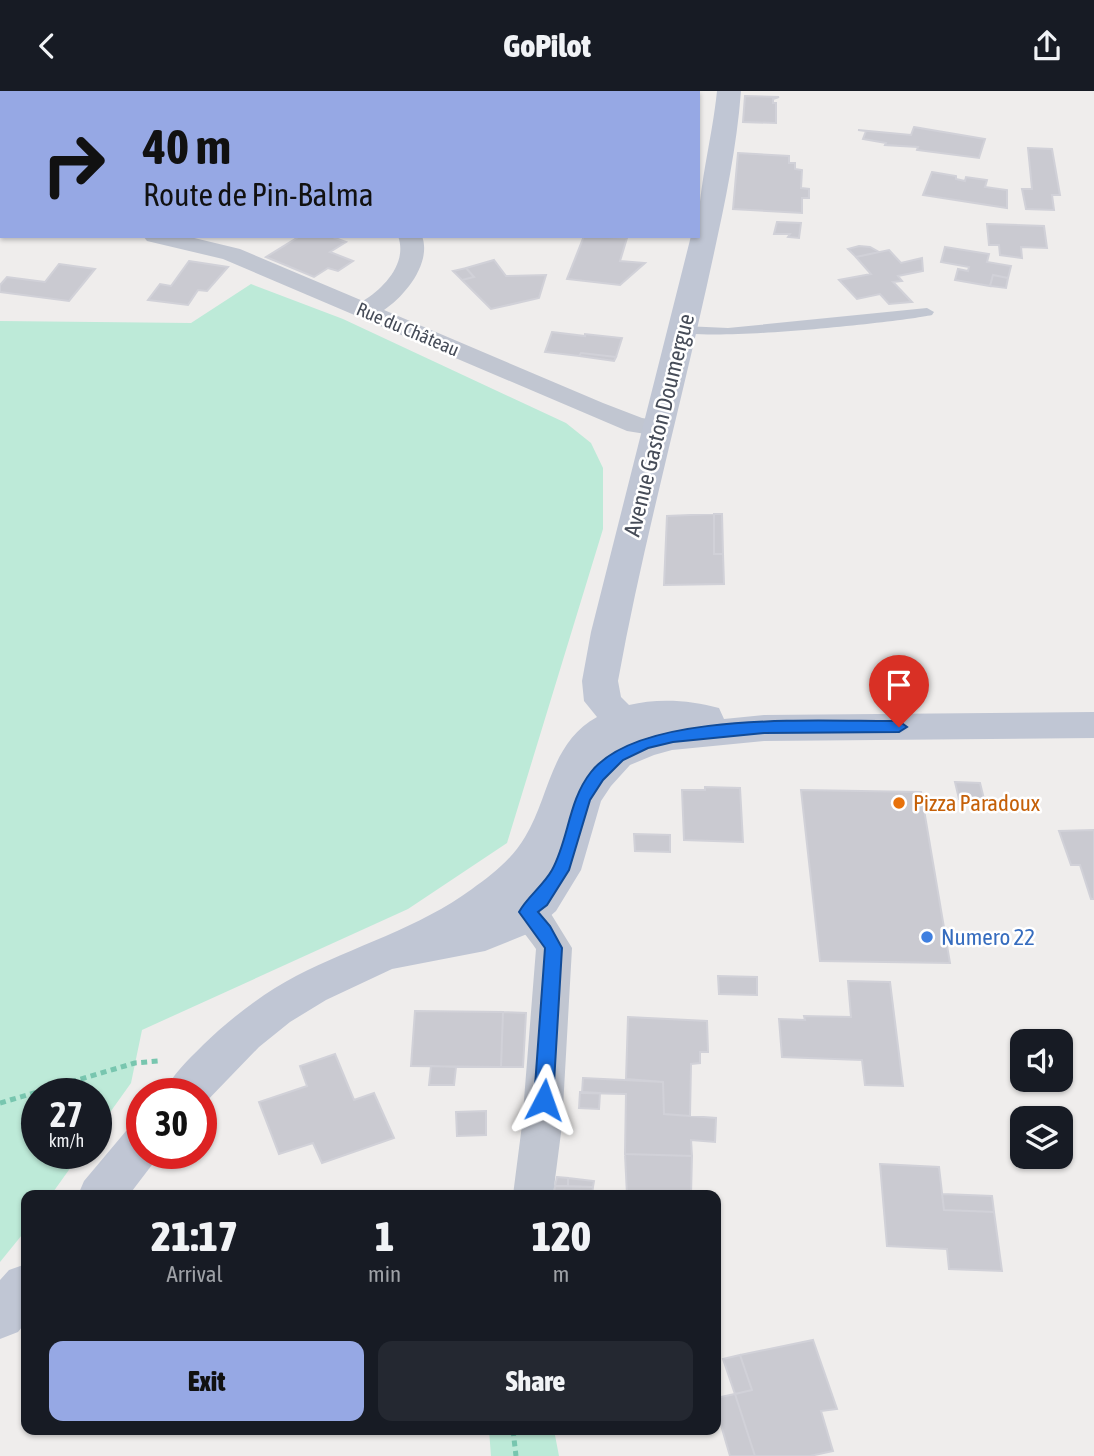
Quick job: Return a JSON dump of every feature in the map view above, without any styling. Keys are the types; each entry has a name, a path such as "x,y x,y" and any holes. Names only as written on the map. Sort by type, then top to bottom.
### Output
{"main road":[{"name":"Avenue Gaston Doumergue","path":"631,732 603,701 600,681 625,561 684,330 708,223 729,91"},
{"path":"199,1078 222,1052 274,1010 345,972 392,953 485,935 517,921 515,899 530,862 543,843 576,758 594,737 631,732 673,737 764,728 1094,725"},
{"path":"105,1190 126,1165"},
{"path":"0,1316 21,1292"}],"street":[{"name":"Rue du Château","path":"163,238 230,254 594,409 637,425 658,428"},
{"path":"365,311 389,294 414,255 415,244 411,238"},
{"path":"515,899 544,930 554,948 542,1125 534,1190"}],"lane":[{"path":"684,330 728,333 927,312"}],"path":[{"path":"0,1103 135,1063"},
{"path":"514,1435 516,1456"}],"green space":[{"path":"251,284 343,319 566,423 591,443 603,468 603,529 507,843 408,909 142,1030 132,1078 126,1078 126,1090 112,1110 112,1078 21,1078 21,1169 70,1169 55,1190 21,1190 21,1236 0,1262 0,321 191,323"},
{"path":"489,1435 555,1435 559,1456 491,1456"}],"building":[{"path":"745,96 779,97 773,99 773,103 776,103 776,123 743,122"},
{"path":"914,127 985,139 979,158 917,150 918,147 885,145 886,143 863,139 866,131 858,130 911,135"},
{"path":"1028,148 1052,149 1060,195 1052,195 1054,210 1026,209 1022,189 1032,189"},
{"path":"738,153 789,156 789,163 795,163 795,169 802,170 801,188 809,189 809,198 802,198 802,213 733,209"},
{"path":"932,172 956,176 956,179 965,181 966,177 987,180 985,187 1007,190 1007,208 923,195"},
{"path":"777,222 801,223 799,238 788,237 790,234 774,234"},
{"path":"987,224 1044,226 1047,248 1021,247 1022,258 1000,255 999,245 989,245"},
{"path":"297,238 335,238 346,242 330,252 353,261 338,271 328,268 314,277 266,257"},
{"path":"583,238 627,238 620,261 645,263 620,285 567,279"},
{"path":"870,247 879,252 856,257 848,249"},
{"path":"945,247 989,254 987,262 1011,266 1008,278 993,275 990,286 955,280 958,269 968,271 969,267 941,262"},
{"path":"889,250 901,263 922,258 923,271 898,276 902,281 893,282 912,302 889,304 880,294 857,299 839,280 871,274 856,257"},
{"path":"494,260 506,276 546,275 539,298 491,309 462,280 474,277 466,268"},
{"path":"189,261 228,267 207,291 198,290 188,305 148,300 160,284 171,286"},
{"path":"59,264 95,269 69,301 0,292 0,285 7,277 45,282"},
{"path":"466,268 474,277 462,280 453,271"},
{"path":"993,275 1008,278 1006,288 990,286"},
{"path":"552,332 622,338 616,357 581,353 579,356 545,352"},
{"path":"581,353 616,357 614,361 579,356"},
{"path":"714,514 722,514 723,554 714,554"},
{"path":"714,514 714,554 723,554 724,584 664,585 667,516"},
{"path":"955,782 980,783 984,799 959,799"},
{"path":"705,787 740,788 743,842 684,840 682,790 705,790"},
{"path":"801,790 921,792 950,963 820,961"},
{"path":"1094,830 1094,899 1091,899 1080,865 1071,865 1059,831"},
{"path":"634,834 670,835 670,852 635,851"},
{"path":"718,976 757,977 757,995 719,994"},
{"path":"848,981 890,982 903,1086 865,1085 862,1060 782,1057 779,1019 805,1020 804,1016 851,1017"},
{"path":"415,1011 503,1012 501,1067 411,1066"},
{"path":"503,1012 526,1013 523,1067 501,1067"},
{"path":"628,1017 707,1021 708,1052 700,1052 700,1063 691,1064 690,1116 664,1114 663,1082 626,1079"},
{"path":"335,1054 354,1100 374,1093 394,1138 322,1163 313,1143 279,1154 259,1102 307,1086 300,1066"},
{"path":"431,1066 456,1067 454,1085 429,1085"},
{"path":"583,1078 663,1082 664,1114 716,1118 715,1142 691,1140 692,1156 625,1154 626,1094 582,1093"},
{"path":"580,1092 600,1093 599,1109 579,1108"},
{"path":"486,1111 486,1135 457,1136 456,1112"},
{"path":"625,1154 692,1156 691,1190 627,1190"},
{"path":"880,1164 939,1167 944,1210 994,1212 1002,1271 949,1269 947,1249 887,1246"},
{"path":"557,1177 568,1178 568,1186 555,1186"},
{"path":"568,1178 594,1181 593,1187 568,1186"},
{"path":"555,1186 593,1187 593,1190 555,1190"},
{"path":"942,1194 992,1196 994,1212 944,1210"},
{"path":"813,1340 837,1409 821,1411 833,1451 810,1456 755,1456 735,1394 752,1390 740,1355"},
{"path":"740,1355 752,1390 735,1394 723,1359"},
{"path":"735,1394 755,1456 730,1456 721,1425 721,1397"}],"place":[{"name":"Pizza Paradoux","path":"899,803"},
{"name":"Numero 22","path":"927,937"}],"route":[{"path":"544,1100 554,948 544,930 528,912 541,900 561,870 582,800 597,776 617,756 643,744 673,737 764,728 899,727"}]}
